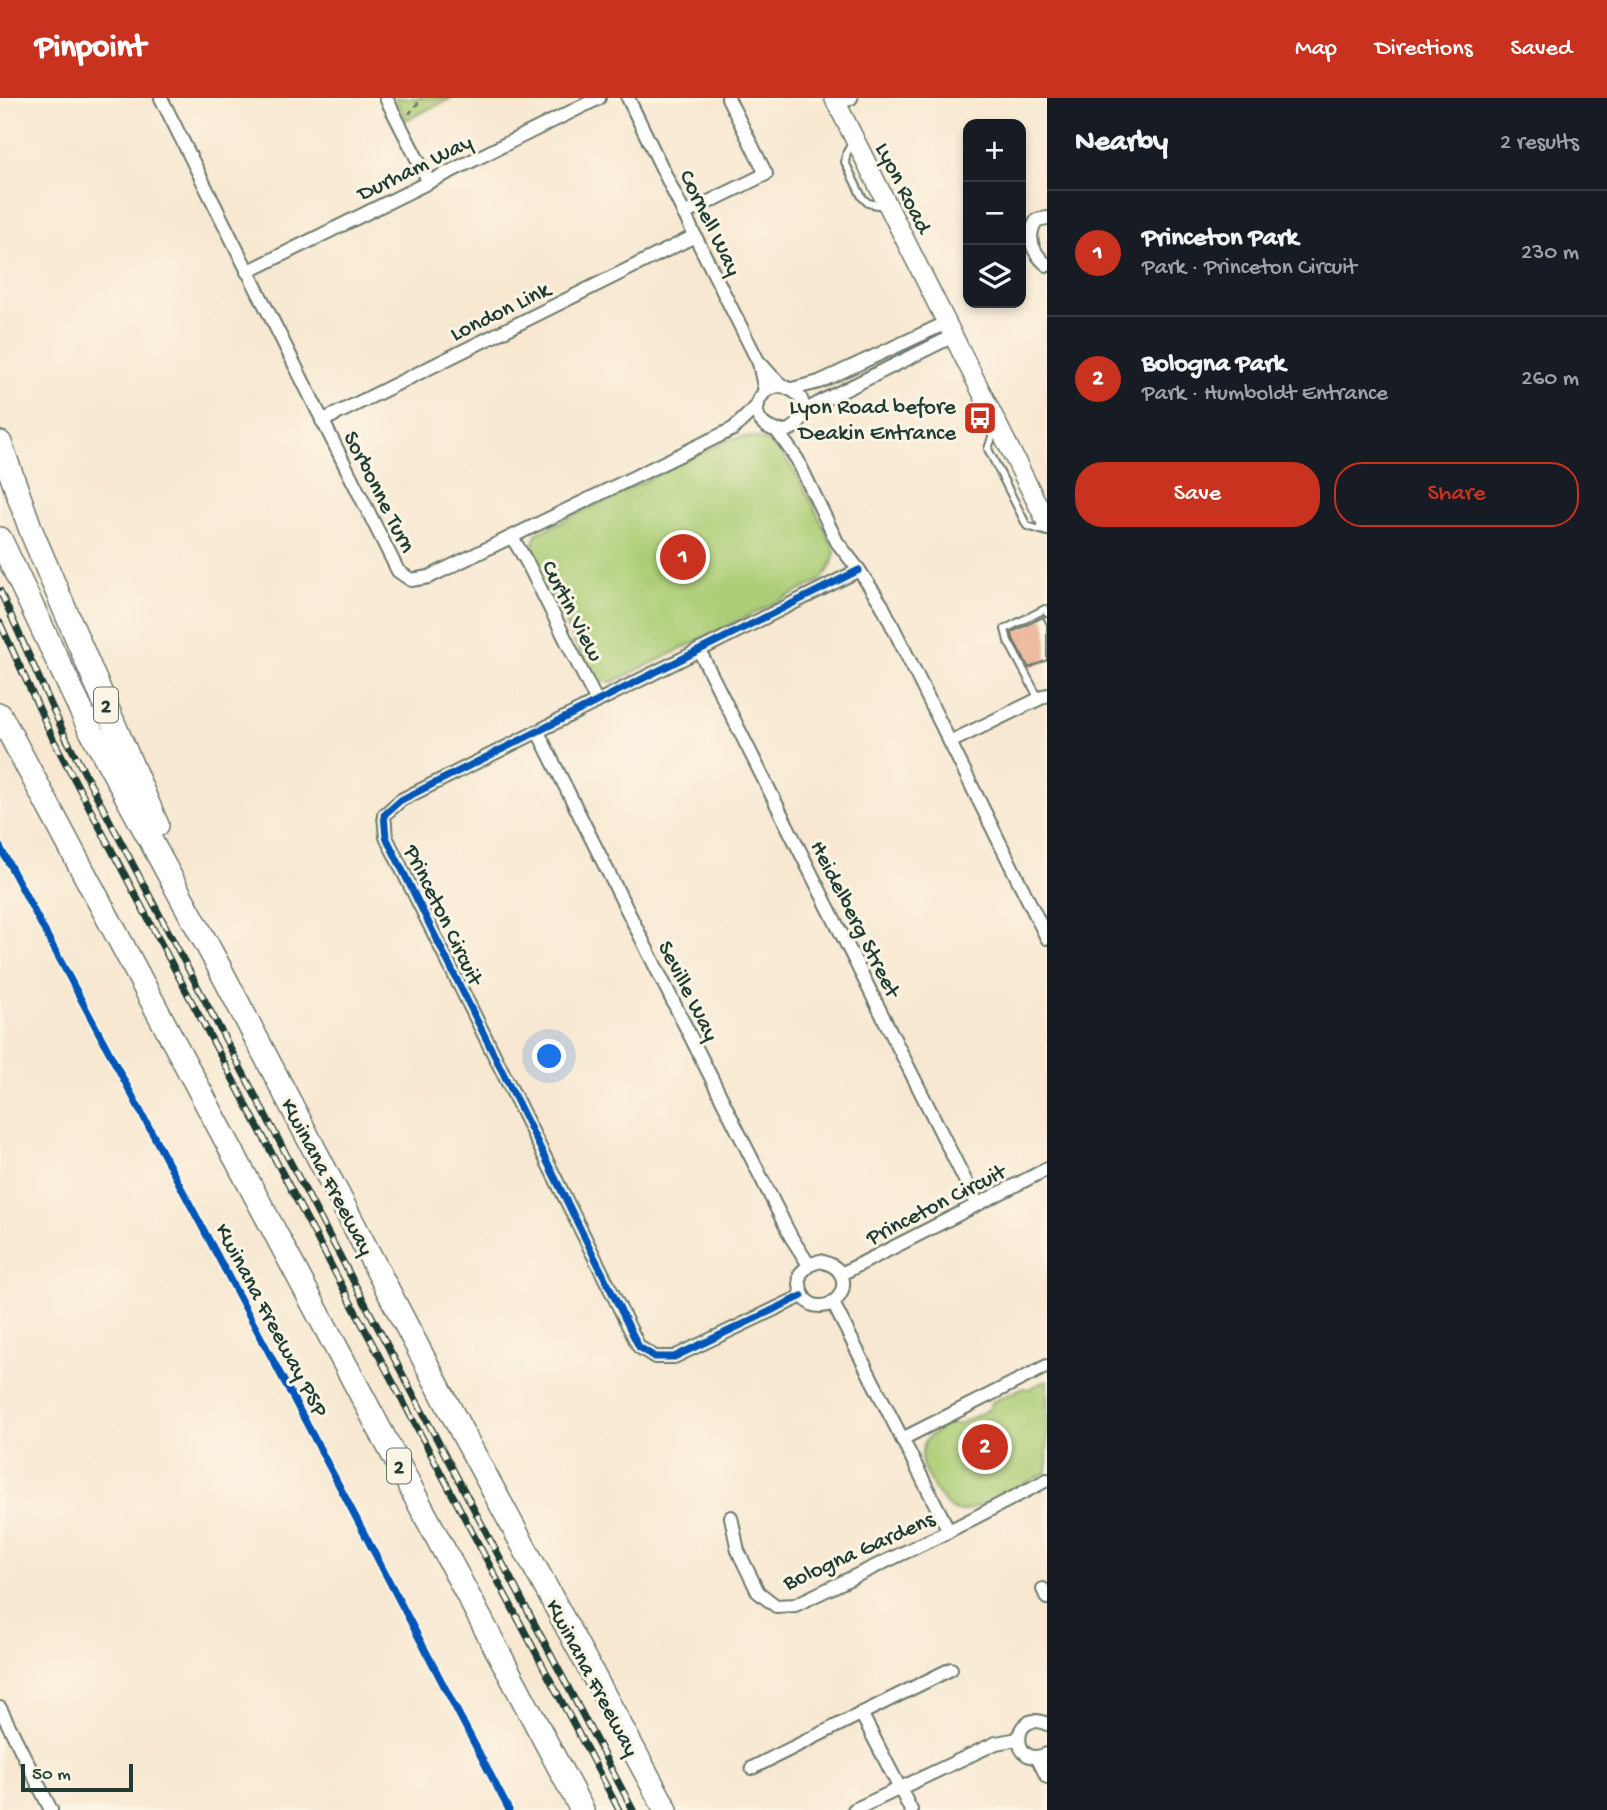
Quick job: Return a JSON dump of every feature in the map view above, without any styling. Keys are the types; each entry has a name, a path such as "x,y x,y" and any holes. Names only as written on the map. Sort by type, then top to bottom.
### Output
{"highway":[{"name":"2","path":"0,443 32,533 218,965"},
{"name":"Kwinana Freeway","path":"0,538 88,725 218,965 463,1434 666,1810"},
{"name":"2","path":"1,718 582,1810"}],"street":[{"name":"Sorbonne Turn","path":"161,98 398,571 411,580 429,577 733,429 758,405"},
{"path":"386,98 429,182"},
{"name":"Durham Way","path":"247,272 599,98"},
{"name":"Cornell Way","path":"628,98 759,363 765,391"},
{"path":"684,214 766,174 728,98"},
{"name":"Lyon Road","path":"840,100 854,139 1047,523"},
{"path":"1047,218 1037,220 1033,225 1031,240 1033,250 1047,265"},
{"name":"London Link","path":"322,421 695,236"},
{"path":"949,329 819,382 788,388 774,387 765,391 758,405 758,414 764,425 777,431 797,459 837,542 882,606 1047,938"},
{"path":"777,431 788,430 826,399 949,329"},
{"name":"Cornell Way","path":"759,363 788,388"},
{"path":"788,388 801,399 797,459"},
{"name":"Sorbonne Turn","path":"733,429 764,425"},
{"name":"Curtin View","path":"512,537 597,702"},
{"name":"Princeton Circuit","path":"802,1296 674,1357 655,1357 639,1347 386,837 384,815 401,800 859,570"},
{"name":"Heidelberg Street","path":"699,650 977,1204"},
{"path":"950,742 1043,697"},
{"name":"Seville Way","path":"538,732 791,1237 808,1265"},
{"name":"Princeton Circuit","path":"841,1275 1047,1169"},
{"path":"820,1261 833,1265 841,1275 844,1285 840,1296 833,1303 823,1306 811,1304 802,1296 799,1287 800,1274 808,1265 820,1261"},
{"path":"833,1303 949,1531"},
{"path":"902,1439 1047,1366"},
{"name":"Bologna Gardens","path":"731,1517 738,1551 758,1591 776,1606 795,1605 949,1531 1047,1480"},
{"path":"751,1768 951,1668"},
{"path":"0,1708 51,1810"},
{"path":"861,1713 911,1810"},
{"path":"1047,1724 1038,1721 1027,1723 1020,1730 1018,1739 1024,1752 1042,1756 1047,1777"},
{"path":"853,1810 996,1743 1018,1739"}],"lane":[{"path":"996,423 988,449 1027,526 1047,532"},
{"path":"1043,697 1008,641 1005,629 1045,609 1047,613"}],"path":[{"path":"410,114 422,98"}],"green space":[{"path":"395,98 452,98 406,120"},
{"path":"758,438 772,446 794,471 835,551 828,571 820,581 613,682 602,681 589,670 534,562 536,534 729,439"},
{"path":"1047,1380 1047,1472 1002,1496 965,1511 952,1509 936,1491 922,1464 922,1450 927,1439 951,1423 957,1425 990,1409 992,1402"}],"building":[{"path":"1043,617 1047,625 1047,660 1029,668 1012,632"}],"railway":[{"path":"0,591 65,736 633,1810"},
{"path":"0,623 53,739 619,1810"}],"cycle path":[{"path":"802,1296 674,1357 655,1357 639,1347 386,837 384,815 401,800 859,570"},
{"name":"Kwinana Freeway PSP","path":"0,847 509,1810"}],"place":[{"name":"Lyon Road before Deakin Entrance","path":"980,418"},
{"name":"Princeton Park","path":"683,557"},
{"name":"Bologna Park","path":"985,1447"}]}
